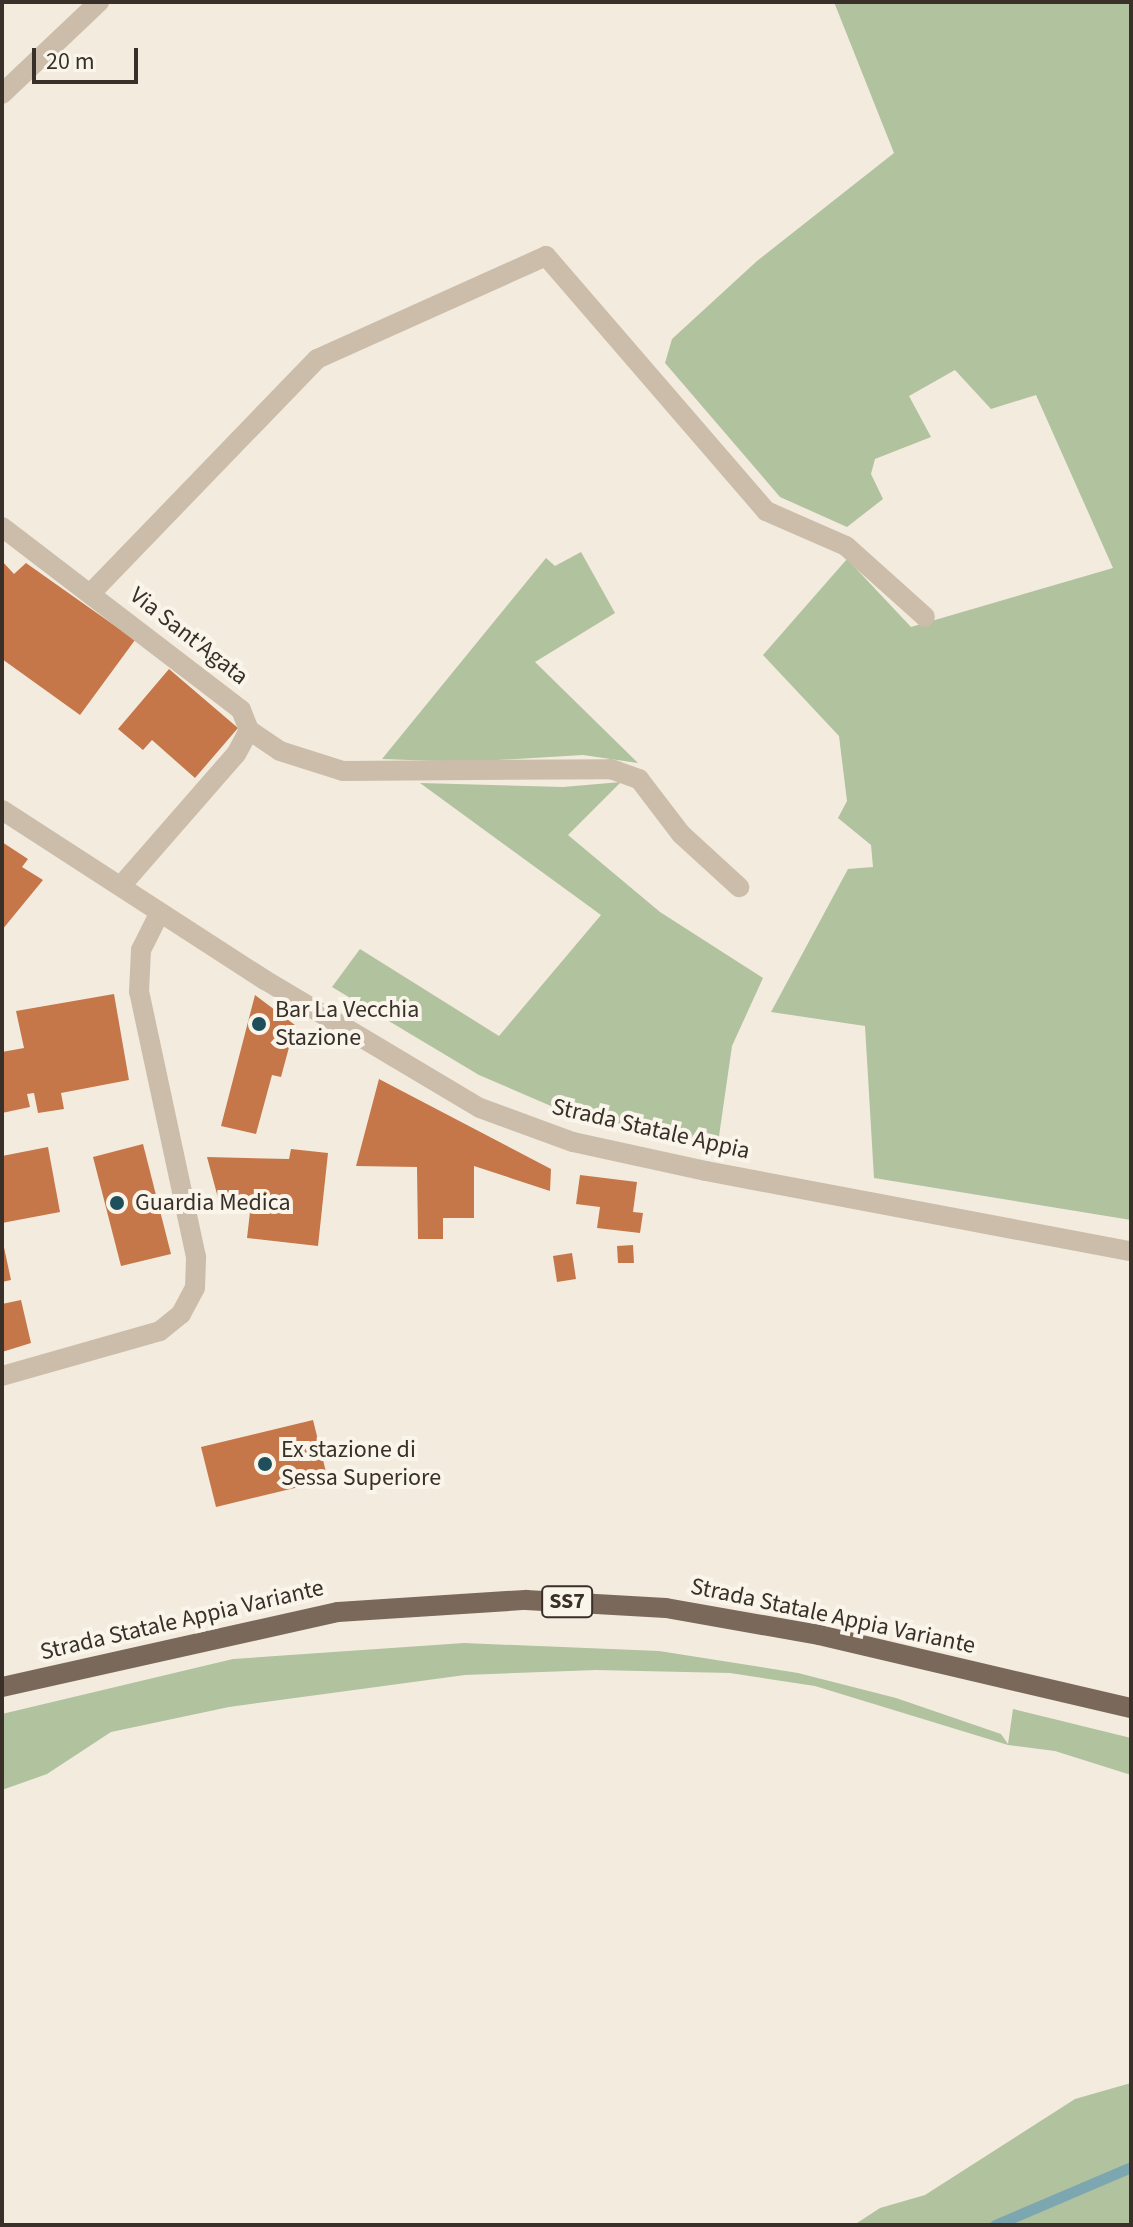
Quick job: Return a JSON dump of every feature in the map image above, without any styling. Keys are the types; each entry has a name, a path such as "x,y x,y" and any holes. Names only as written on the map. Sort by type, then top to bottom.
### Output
{"main road":[{"name":"Strada Statale Appia Variante","path":"2,1687 338,1612 526,1600 666,1608 804,1632 1131,1708"}],"street":[{"path":"2,94 99,2"},
{"path":"92,592 317,359 546,256 766,511 846,546 925,617"},
{"name":"Via Sant'Agata","path":"2,527 92,592 241,710 249,730"},
{"path":"121,886 236,754 249,730 280,751 343,771 611,769 639,779 681,834 739,887"},
{"name":"Strada Statale Appia","path":"2,810 159,914 480,1108 573,1142 1131,1251"},
{"path":"2,1376 160,1331 181,1314 195,1288 196,1257 139,992 141,950 159,914"}],"green space":[{"path":"834,2 1131,2 1131,1220 874,1178 865,1026 771,1012 848,869 873,867 871,845 838,818 847,801 839,736 763,655 847,559 911,627 1113,568 1036,395 991,409 955,370 909,396 931,437 875,459 871,474 883,499 847,527 780,497 665,363 672,339 757,261 894,153"},
{"path":"581,552 615,613 535,662 638,763 583,755 465,762 382,759 546,558 555,566"},
{"path":"621,782 568,835 660,912 763,978 732,1046 717,1150 551,1106 479,1075 332,987 360,949 499,1036 601,915 420,783 563,787"},
{"path":"464,1643 659,1651 798,1673 896,1698 1001,1734 1008,1744 1013,1709 1131,1738 1131,1775 1055,1751 1008,1745 815,1686 730,1673 596,1670 465,1675 229,1707 111,1732 47,1774 2,1790 2,1714 233,1659"},
{"path":"1131,2083 1131,2225 854,2225 880,2208 925,2195 1075,2099"}],"building":[{"path":"2,561 14,574 26,563 135,640 80,715 2,659"},
{"path":"169,669 238,728 195,778 152,740 143,750 118,729"},
{"path":"2,842 28,859 22,867 43,880 2,930"},
{"path":"114,994 129,1080 61,1093 64,1109 38,1113 34,1093 27,1094 30,1107 2,1113 2,1052 24,1048 16,1011"},
{"path":"255,995 295,1025 281,1077 272,1075 256,1134 221,1126"},
{"path":"379,1079 551,1169 550,1191 474,1166 474,1218 443,1218 443,1239 418,1239 417,1167 356,1166"},
{"path":"143,1144 171,1254 121,1266 93,1157"},
{"path":"48,1147 60,1212 2,1223 2,1156"},
{"path":"291,1149 328,1153 318,1246 247,1238 250,1212 221,1209 207,1157 289,1159"},
{"path":"580,1175 637,1182 633,1212 643,1213 640,1233 597,1228 600,1207 576,1204"},
{"path":"2,1238 11,1280 2,1282"},
{"path":"633,1245 634,1263 618,1263 617,1246"},
{"path":"572,1253 576,1279 557,1282 553,1256"},
{"path":"21,1300 31,1343 2,1352 2,1304"},
{"name":"Ex stazione di Sessa Superiore","path":"313,1420 328,1480 216,1507 201,1447"}],"waterway":[{"path":"995,2225 1131,2167"}],"place":[{"name":"Bar La Vecchia Stazione","path":"259,1024"},
{"name":"Guardia Medica","path":"117,1203"},
{"name":"Ex stazione di Sessa Superiore","path":"265,1464"}]}
